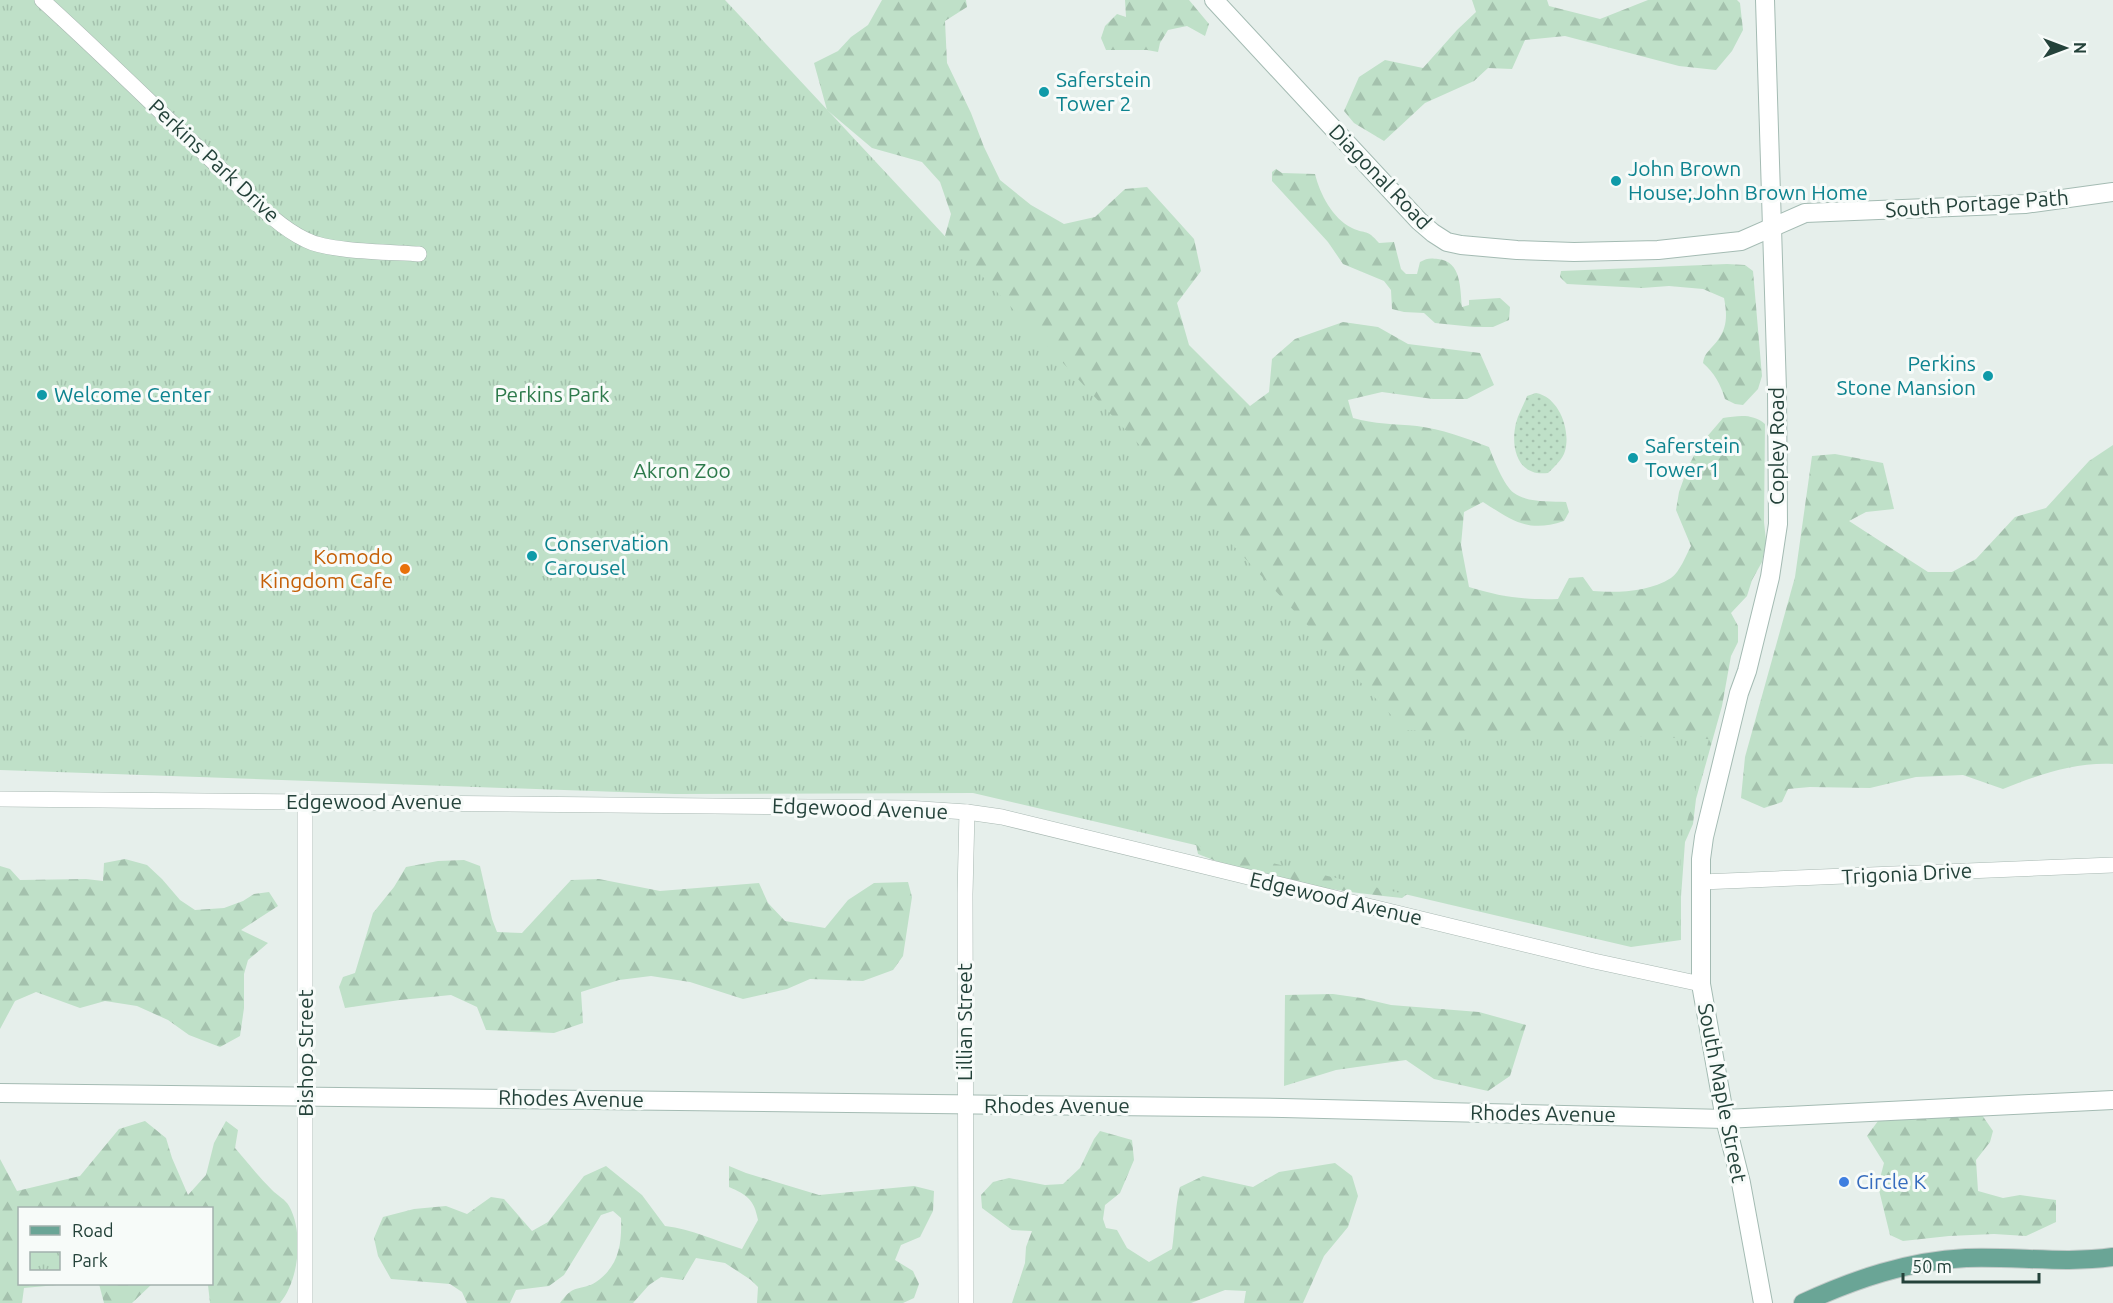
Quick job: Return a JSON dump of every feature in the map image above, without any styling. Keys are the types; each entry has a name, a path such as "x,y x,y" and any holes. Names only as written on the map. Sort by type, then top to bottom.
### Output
{"main road":[{"path":"1803,1303 1839,1287 1895,1268 1938,1261 1966,1258 2113,1257"}],"street":[{"name":"Perkins Park Drive","path":"42,0 98,51 165,118 279,222 307,241 349,249 419,254"},
{"name":"Diagonal Road","path":"1214,0 1419,221 1447,242 1517,250 1574,252 1658,250 1741,241 1773,229"},
{"name":"Copley Road","path":"1701,882 1704,837 1738,693 1747,671 1765,597 1778,524 1778,390 1765,0"},
{"name":"South Portage Path","path":"1773,229 1806,213 1972,208 2025,204 2113,192"},
{"name":"Edgewood Avenue","path":"0,799 906,808 967,812 1002,817 1594,961 1701,984"},
{"name":"Bishop Street","path":"305,802 305,1303"},
{"name":"Lillian Street","path":"966,1303 965,894 967,812"},
{"name":"Trigonia Drive","path":"1701,882 2113,865"},
{"name":"South Maple Street","path":"1701,882 1701,984 1725,1119 1741,1184 1763,1303"},
{"name":"Rhodes Avenue","path":"0,1093 1283,1108 1725,1119 2113,1100"}],"green space":[{"name":"Akron Zoo","path":"0,0 725,0 1405,730 1709,739 1681,844 1681,940 1631,947 973,793 675,794 0,770"},
{"path":"882,0 966,0 967,7 945,21 947,63 1000,180 1031,205 1064,224 1095,217 1125,189 1147,187 1194,239 1201,271 1177,303 1189,345 1250,406 1269,392 1272,359 1295,339 1343,322 1378,327 1408,344 1480,353 1494,385 1467,399 1433,399 1382,392 1348,400 1353,418 1435,429 1489,447 1503,478 1514,493 1532,500 1566,502 1569,512 1564,521 1540,526 1512,520 1483,502 1464,512 1461,545 1469,587 1513,597 1558,599 1569,578 1583,577 1593,591 1643,589 1662,583 1671,578 1680,568 1691,546 1676,510 1679,492 1699,446 1723,418 1750,417 1765,424 1764,522 1766,541 1762,562 1752,580 1747,596 1731,613 1738,626 1738,642 1731,656 1722,706 1696,799 1693,824 1685,842 1681,897 1421,884 1402,898 1350,892 1272,878 1198,854 1191,819 985,294 945,236 951,214 940,182 922,162 872,148 827,110 814,63 838,51 851,37 868,25"},
{"path":"1125,0 1189,0 1209,24 1205,36 1187,26 1168,30 1160,43 1158,52 1106,50 1101,38 1105,26 1117,14 1126,17"},
{"path":"1472,0 1547,0 1549,6 1600,19 1648,0 1737,0 1740,3 1743,30 1732,51 1716,70 1679,66 1565,36 1525,40 1512,69 1488,68 1474,81 1425,103 1384,141 1354,123 1344,111 1359,77 1385,60 1423,68 1476,12"},
{"path":"1276,169 1282,173 1315,174 1324,197 1338,218 1352,228 1369,234 1379,243 1394,242 1401,269 1406,274 1417,274 1420,262 1427,259 1446,261 1456,271 1462,307 1469,305 1469,300 1500,298 1510,307 1509,320 1493,327 1474,327 1435,323 1424,313 1392,309 1391,290 1384,281 1343,264 1328,242 1272,181 1272,172"},
{"path":"1745,265 1753,271 1762,376 1758,389 1743,405 1725,399 1717,379 1703,363 1706,354 1721,336 1725,324 1724,298 1703,289 1567,284 1560,277 1561,271"},
{"path":"1536,393 1551,401 1565,424 1564,454 1548,473 1538,473 1523,466 1518,459 1514,442 1517,420 1527,396"},
{"path":"2113,445 2113,764 2085,765 2057,770 2003,789 1963,775 1916,777 1870,788 1788,789 1782,802 1764,808 1741,798 1745,757 1795,577 1812,456 1835,454 1883,463 1894,509 1866,512 1849,521 1928,572 1952,572 1976,559 2015,517 2046,508 2089,461"},
{"path":"125,859 147,865 180,900 195,910 224,908 254,894 269,892 278,906 241,930 268,943 248,960 244,974 244,1008 240,1036 220,1047 189,1035 168,1020 137,1006 105,1001 80,1008 36,992 15,1001 0,1029 0,866 10,869 20,880 103,881 104,863"},
{"path":"464,860 480,866 497,932 522,933 571,880 599,879 660,891 759,883 768,903 785,921 825,928 848,900 874,883 908,882 912,897 903,956 893,970 863,981 810,979 787,989 743,999 690,982 651,976 619,980 581,992 583,1023 554,1033 486,1030 477,1007 451,995 345,1008 339,987 343,977 355,973 373,913 394,887 406,867 438,861"},
{"path":"1333,994 1391,1005 1479,1012 1526,1025 1510,1076 1488,1091 1434,1079 1406,1060 1336,1070 1284,1086 1285,995"},
{"path":"1982,1115 1993,1131 1990,1142 1976,1160 1978,1191 2003,1198 2020,1195 2056,1200 2056,1222 2026,1236 1994,1234 1903,1241 1890,1235 1878,1186 1884,1163 1867,1136 1878,1121"},
{"path":"145,1121 166,1138 188,1195 206,1175 214,1143 226,1121 238,1130 235,1148 267,1185 288,1204 297,1229 295,1269 292,1282 280,1303 210,1303 208,1285 213,1285 213,1207 18,1207 18,1285 57,1285 24,1288 22,1303 0,1303 0,1159 17,1191 80,1176 119,1129"},
{"path":"1100,1131 1132,1140 1134,1160 1120,1193 1105,1205 1103,1219 1106,1228 1117,1230 1127,1248 1149,1262 1172,1249 1180,1187 1203,1176 1253,1187 1279,1172 1335,1163 1352,1176 1358,1196 1348,1227 1324,1256 1303,1303 1244,1303 1246,1291 1225,1290 1191,1303 1012,1303 1025,1263 1026,1247 1032,1231 1012,1230 982,1208 981,1195 993,1182 1009,1178 1045,1185 1063,1184 1080,1168"},
{"path":"606,1166 642,1195 665,1226 694,1232 742,1249 758,1220 752,1202 729,1187 729,1166 819,1195 914,1186 934,1191 933,1211 920,1237 901,1245 895,1260 913,1271 919,1284 914,1298 903,1303 757,1303 758,1287 751,1280 725,1263 696,1258 683,1280 661,1277 649,1285 633,1303 560,1303 570,1292 596,1282 610,1269 618,1254 621,1237 621,1218 613,1211 601,1215 564,1275 549,1286 516,1290 510,1303 467,1303 462,1292 450,1284 391,1279 378,1256 374,1238 383,1217 414,1209 446,1206 467,1214 491,1197 504,1199 532,1231 548,1222 584,1176"},
{"path":"99,1285 151,1285 132,1303 104,1303"}],"place":[{"name":"Saferstein Tower 2","path":"1044,92"},
{"name":"John Brown House;John Brown Home","path":"1616,181"},
{"name":"Perkins Stone Mansion","path":"1988,376"},
{"name":"Welcome Center","path":"42,395"},
{"name":"Saferstein Tower 1","path":"1633,458"},
{"name":"Conservation Carousel","path":"532,556"},
{"name":"Komodo Kingdom Cafe","path":"405,569"},
{"name":"Circle K","path":"1844,1182"}],"park label":[{"name":"Perkins Park","path":"552,395"}]}
